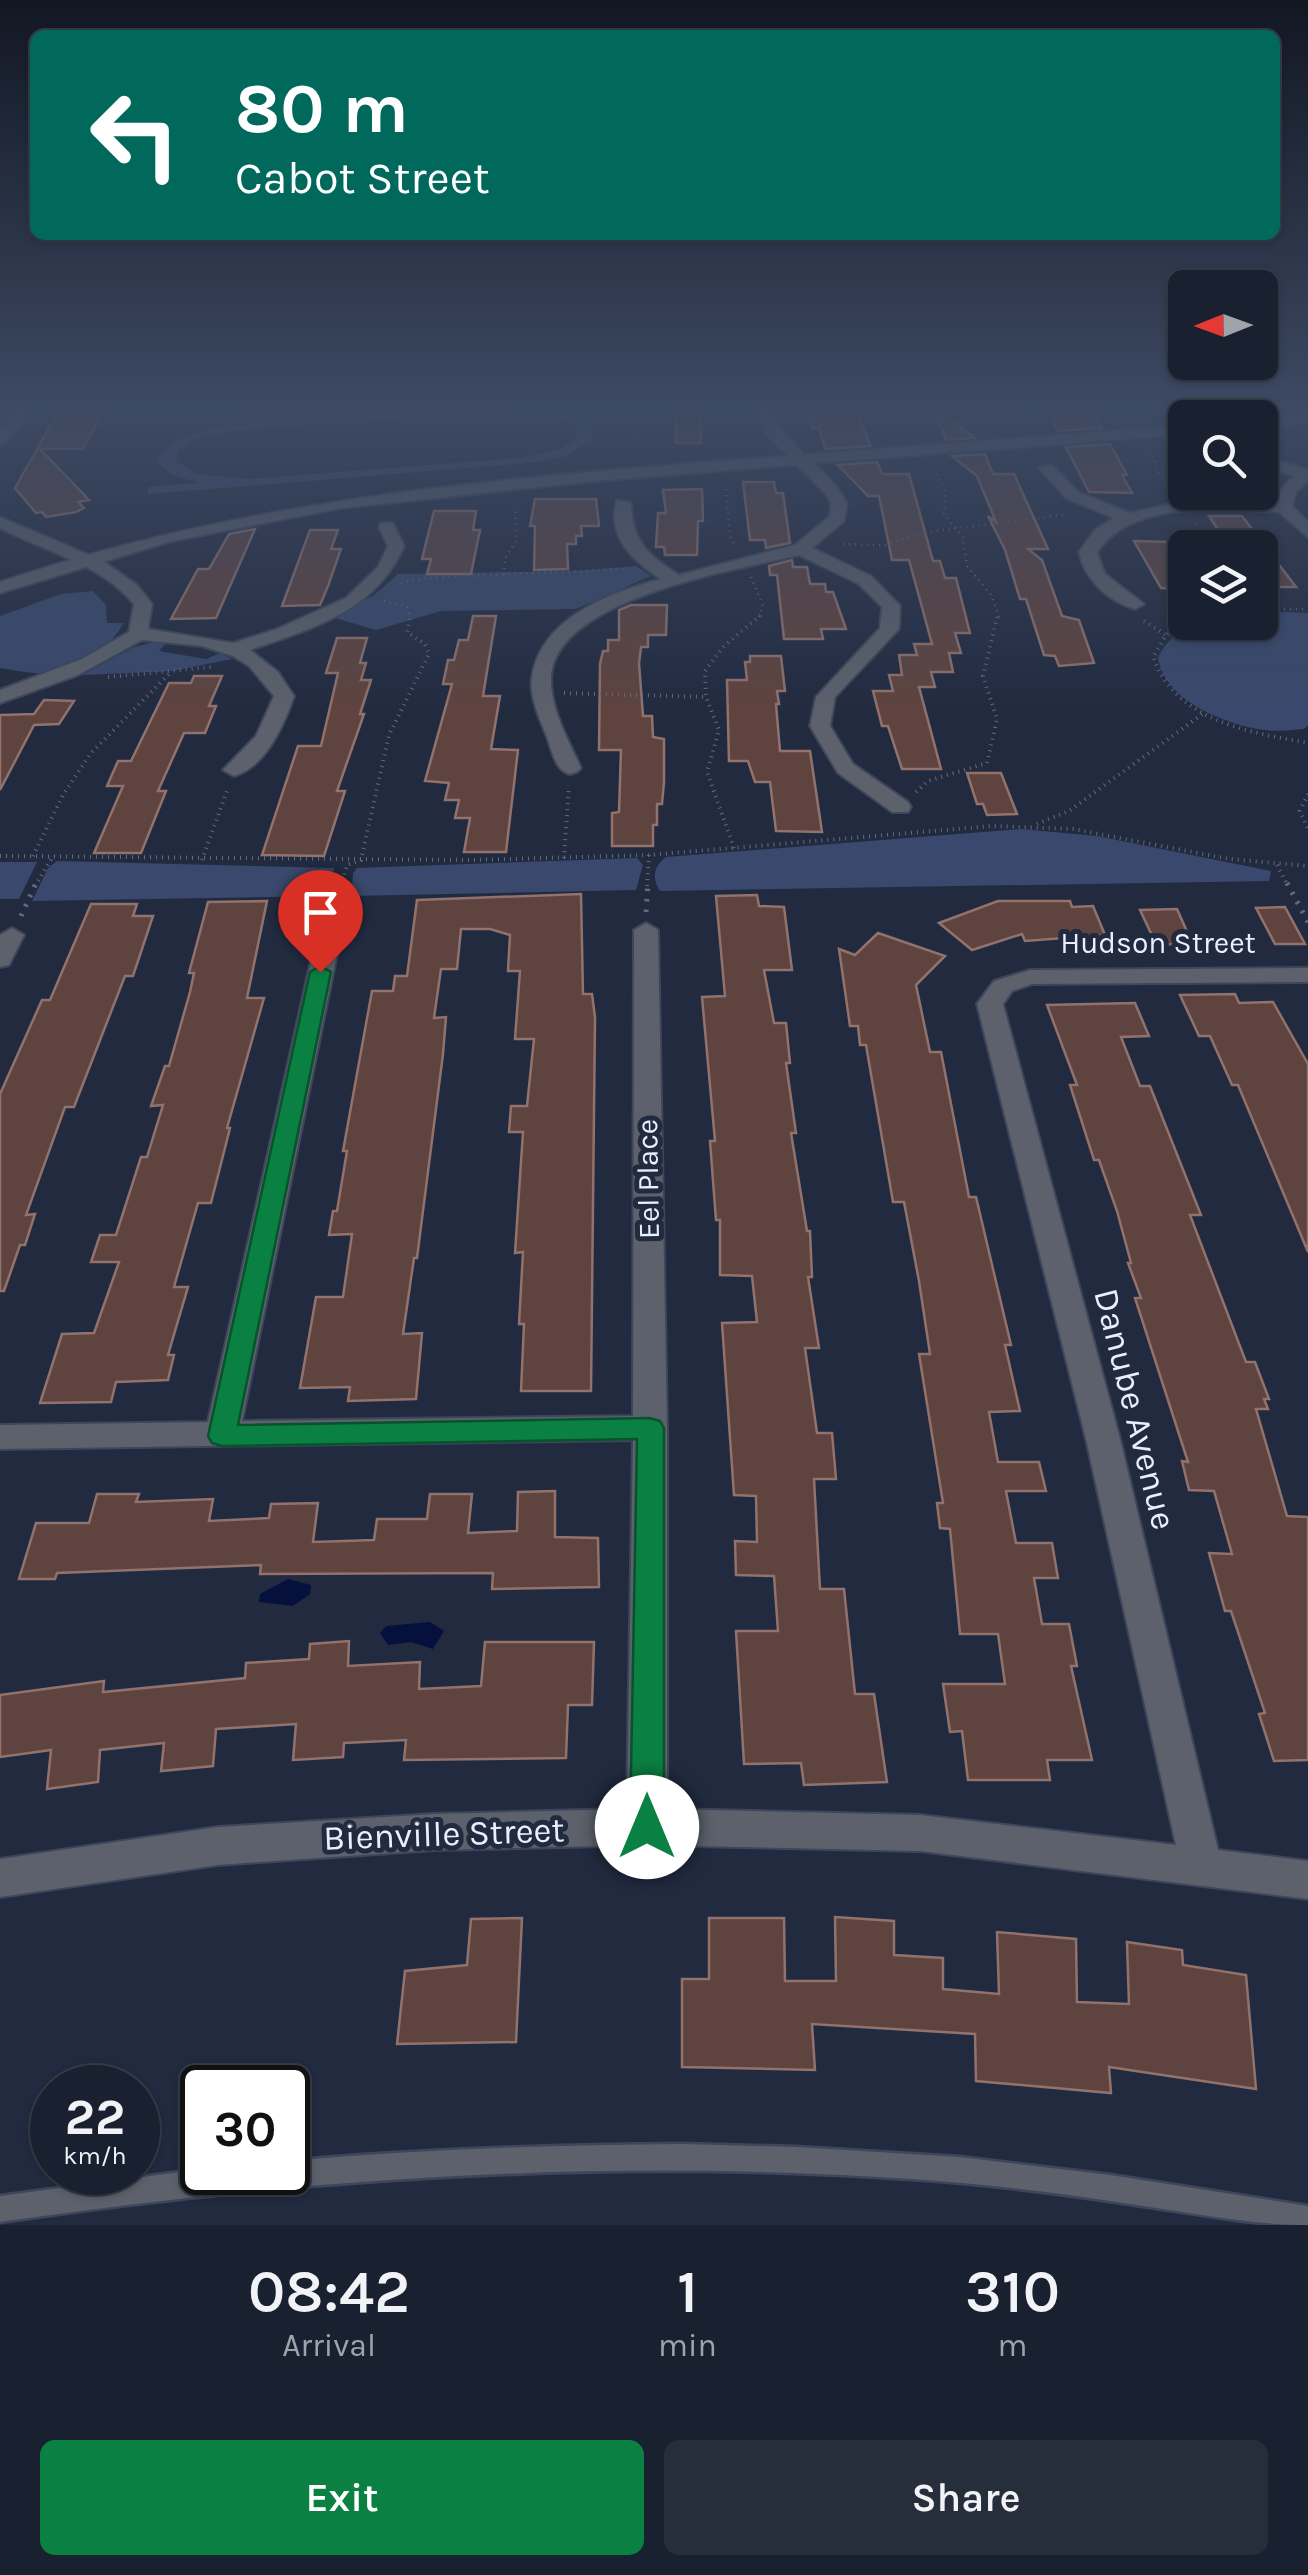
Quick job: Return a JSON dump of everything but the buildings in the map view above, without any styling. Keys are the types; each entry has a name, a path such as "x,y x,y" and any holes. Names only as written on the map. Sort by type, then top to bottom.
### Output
{"street":[{"path":"0,588 81,560 237,521 308,509"},
{"path":"624,509 626,540 651,565 673,579"},
{"path":"570,768 542,692 542,678 552,650 572,626 628,593 801,549 838,518 838,509"},
{"path":"1105,509 1130,519"},
{"path":"1287,509 1308,532"},
{"path":"1136,604 1106,587 1090,567 1088,552 1101,534 1130,519 1175,510"},
{"path":"0,522 131,586 143,604 138,634"},
{"path":"230,656 321,618 362,596 390,565 396,546 387,527"},
{"path":"801,549 848,568 880,588 893,604 894,618 888,633 830,687 821,707 823,733 839,762 900,807"},
{"path":"0,696 90,665 138,634 230,656 271,672 284,696 278,717 254,756 234,770"},
{"name":"Eel Place","path":"646,930 650,1428 647,1827"},
{"path":"222,1436 329,934"},
{"path":"0,960 12,935"},
{"name":"Hudson Street","path":"1010,983 1047,976 1308,974"},
{"name":"Danube Avenue","path":"1010,983 994,995 990,1004 993,1018 1103,1439 1191,1809 1200,1865"},
{"path":"0,1438 650,1428"},
{"name":"Bienville Street","path":"0,1878 218,1846 434,1832 647,1827 920,1833 1308,1880"}],"lane":[{"path":"0,2210 365,2165 637,2158 912,2166 1308,2218"}],"path":[{"path":"504,575 506,558 516,543 515,509"},
{"path":"728,509 733,545 751,563 750,577 763,606 762,614 724,646 705,671 706,697 719,730 707,772 734,848"},
{"path":"900,807 928,781 989,760 997,718 983,676 1000,620 991,595 968,563 967,540 944,514 944,509"},
{"path":"832,543 886,545 953,530"},
{"path":"361,860 389,734 430,654 425,644 407,632 410,615 406,606 375,600 403,582 424,578 586,574 651,565"},
{"path":"1278,610 1308,609"},
{"path":"1168,634 1154,657 1155,669 1168,688 1204,713 1308,744"},
{"path":"149,675 230,656"},
{"path":"33,856 74,775 104,738 158,692 170,673"},
{"path":"542,692 706,697"},
{"path":"1035,826 1069,812 1204,713"},
{"path":"564,858 570,768"},
{"path":"202,860 234,770"},
{"path":"1308,794 1299,811 1308,829"},
{"path":"0,856 202,860 564,858 1035,826 1111,835 1278,865 1308,866"},
{"path":"646,930 649,855"},
{"path":"12,935 44,866 52,858"},
{"path":"329,934 347,866 361,860"},
{"path":"1278,865 1308,922"}],"shaded area":[{"path":"636,566 651,576 576,609 441,611 376,630 332,617 374,595 398,574"},
{"path":"93,591 106,605 107,623 123,623 102,648 50,673 0,668 0,616 61,594"},
{"path":"1278,613 1308,613 1308,725 1304,729 1264,730 1232,723 1184,698 1162,672 1158,657 1171,640 1278,640"},
{"path":"166,643 159,651 206,659 220,653 232,659 172,671 82,675 134,647"},
{"path":"1021,829 1097,836 1271,871 1269,881 660,891 655,876 656,868 666,857"},
{"path":"637,858 643,865 636,890 351,896 357,868"},
{"path":"57,861 334,868 331,896 32,901 48,868"},
{"path":"0,862 37,862 19,899 0,899"},
{"path":"288,1579 311,1585 310,1594 293,1606 259,1602 260,1594"},
{"path":"430,1622 444,1631 433,1649 411,1642 388,1645 380,1633 386,1626"}],"route":[{"path":"320,972 222,1436 650,1428 647,1827"}]}
